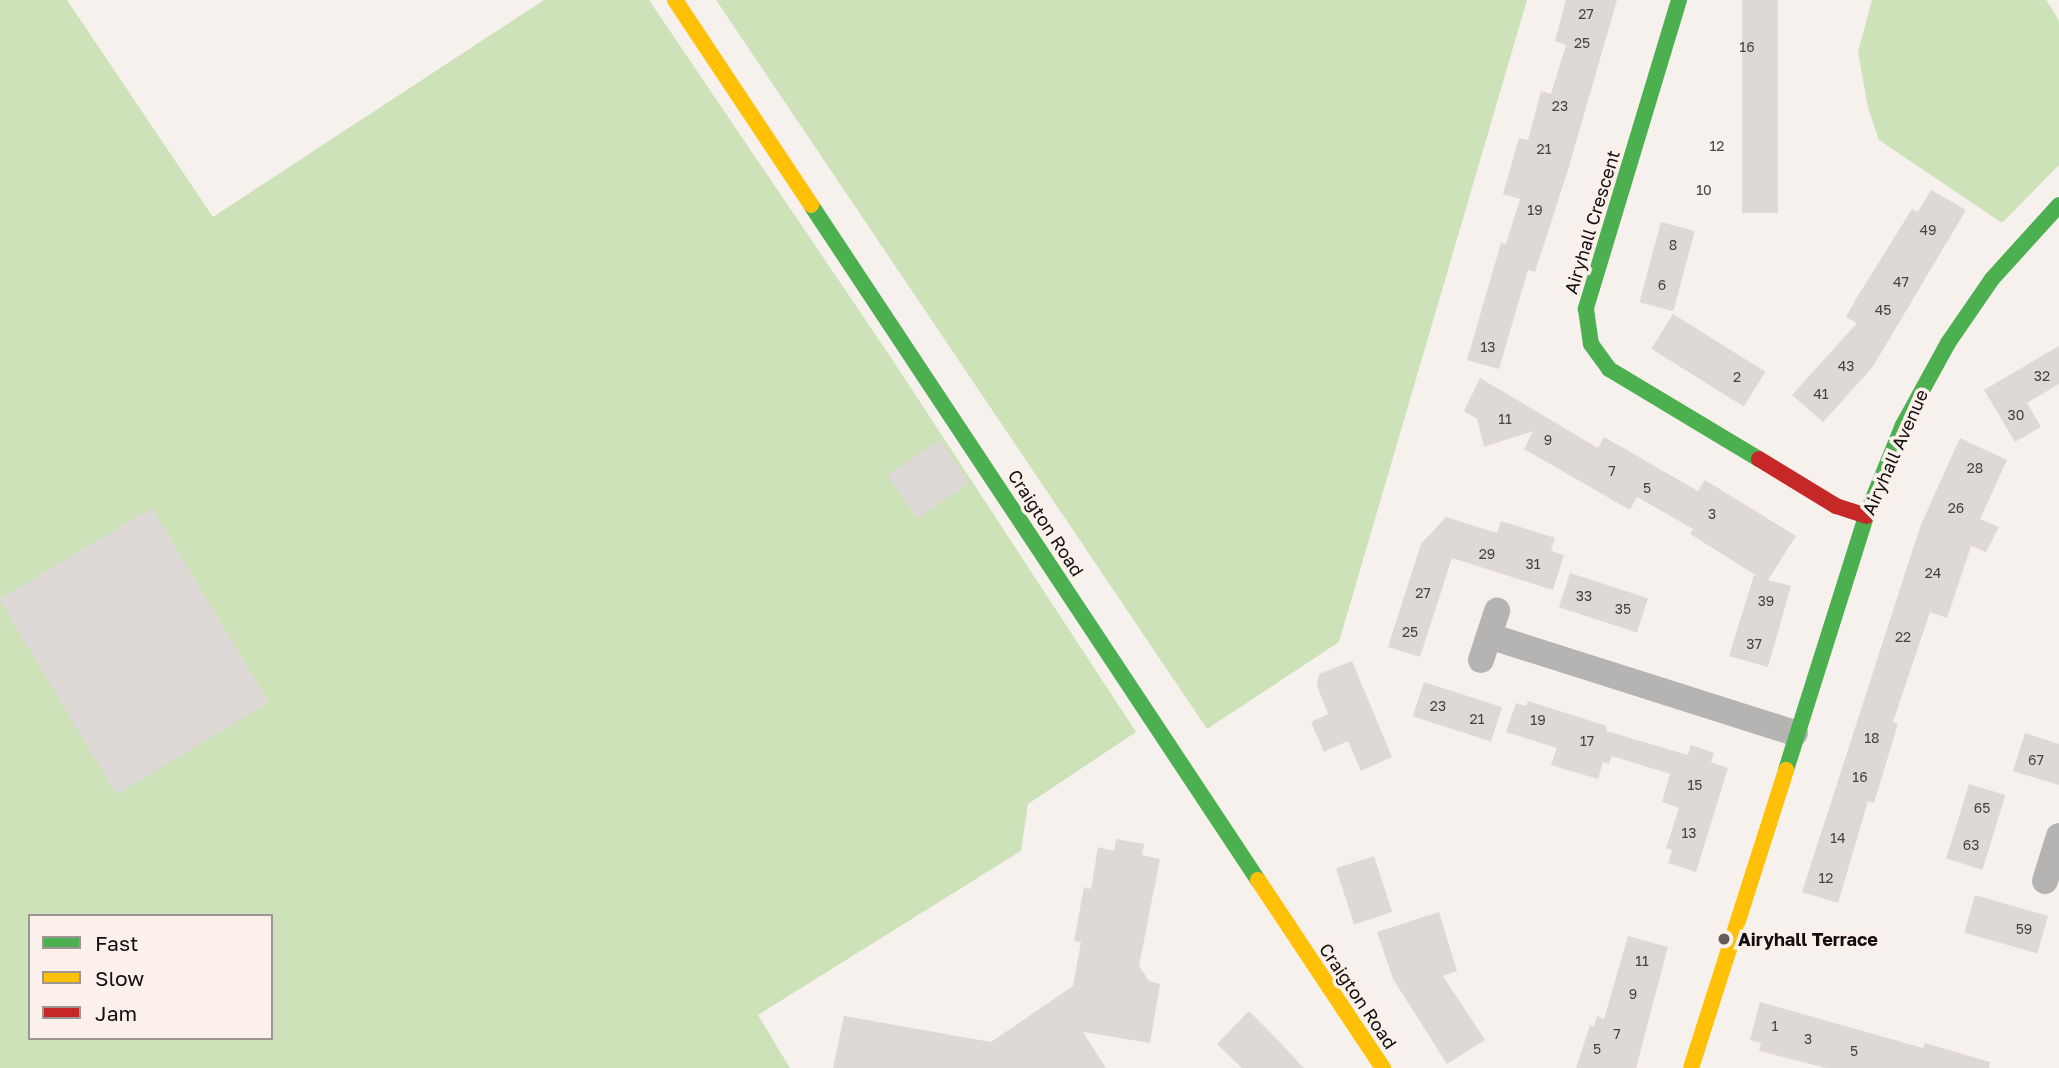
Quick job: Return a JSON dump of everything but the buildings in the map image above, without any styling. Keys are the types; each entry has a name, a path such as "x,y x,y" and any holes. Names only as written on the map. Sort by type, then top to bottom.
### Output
{"street":[{"name":"Craigton Road","path":"676,0 1383,1068"},
{"name":"Airyhall Crescent","path":"1679,0 1586,309 1591,344 1609,369 1836,506 1866,516"},
{"name":"Airyhall Avenue","path":"1691,1068 1795,733 1866,516 1903,425 1948,343 1992,279 2059,206"},
{"path":"1489,636 1795,733"},
{"path":"2045,881 2058,846"}],"green space":[{"path":"0,0 67,0 213,217 544,0 649,0 892,359 1136,732 1028,804 1021,851 758,1015 790,1068 0,1068"},
{"path":"716,0 1527,0 1339,642 1207,729"},
{"path":"1872,0 2046,0 2059,21 2059,165 2002,223 1879,140 1868,108 1858,52"}],"traffic: fast":[{"path":"1679,0 1586,309 1591,344 1609,369 1759,459"},
{"path":"811,205 1258,880"},
{"path":"1786,770 1866,516 1903,425 1948,343 1992,279 2059,205"}],"traffic: slow":[{"path":"675,0 811,205"},
{"path":"1691,1068 1786,770"},
{"path":"1258,880 1383,1068"}],"traffic: jam":[{"path":"1759,459 1836,506 1866,516"}],"place":[{"name":"Airyhall Terrace","path":"1724,939"}]}
